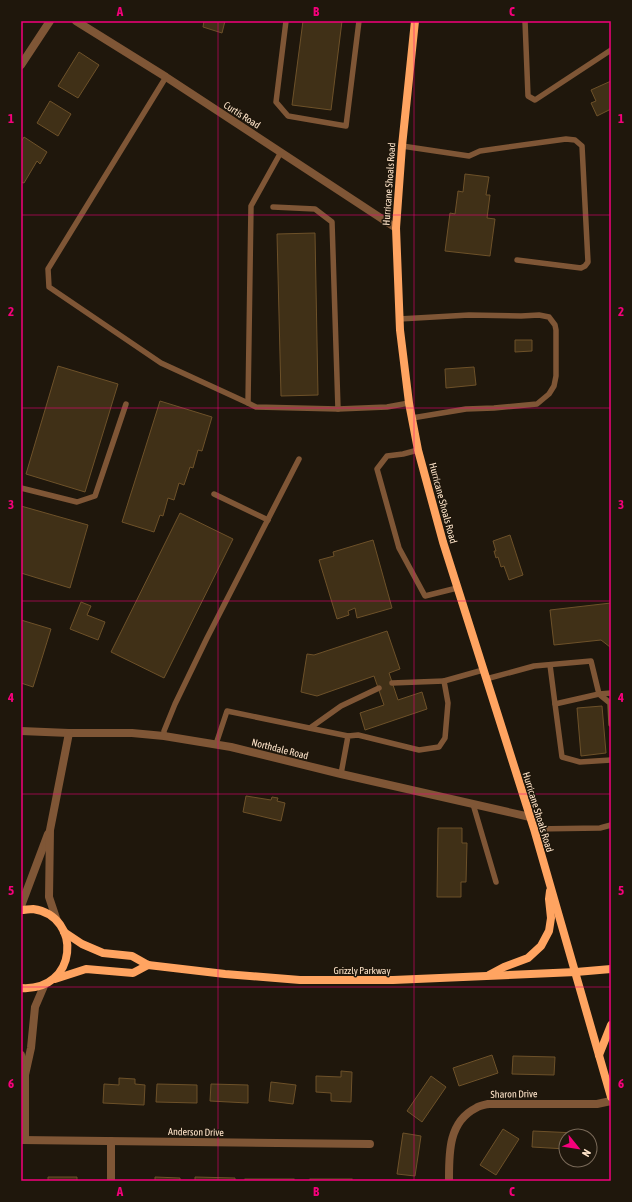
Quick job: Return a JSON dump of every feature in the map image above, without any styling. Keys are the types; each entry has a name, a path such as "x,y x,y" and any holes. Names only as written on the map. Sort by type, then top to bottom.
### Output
{"street":[{"path":"21,65 50,21"},
{"name":"Curtis Road","path":"76,21 166,77 396,228"},
{"name":"Hurricane Shoals Road","path":"415,21 402,146 396,228 400,330 409,403 418,450 443,542 534,829 611,1097"},
{"name":"Northdale Road","path":"21,731 132,733 216,744 341,774 530,816"},
{"path":"21,988 31,989 44,986 54,979 63,969 67,957 68,944 64,932 57,921 49,897 50,830 69,733"},
{"path":"21,906 50,830"},
{"path":"486,977 504,967 528,958 542,946 549,931 551,918 549,899 551,888"},
{"path":"21,910 33,909 46,913 57,921"},
{"name":"Grizzly Parkway","path":"64,932 82,944 103,953 132,956 148,965 225,974 300,980 393,980 486,977 611,969"},
{"name":"Grizzly Parkway","path":"54,979 86,968 133,973 148,965"},
{"path":"23,1140 25,1075 35,1007 44,986"},
{"path":"599,1055 611,1025"},
{"path":"21,1055 25,1075"},
{"name":"Sharon Drive","path":"449,1181 450,1144 455,1129 464,1116 476,1108 488,1104 598,1104 611,1102"},
{"name":"Anderson Drive","path":"23,1140 370,1144"},
{"path":"111,1141 111,1181"}],"lane":[{"path":"286,21 276,102 288,116 346,126 359,21"},
{"path":"525,21 528,96 535,100 611,50"},
{"path":"166,77 48,269 49,287 161,363 256,407 338,409 388,407 409,403"},
{"path":"402,146 469,156 480,151 566,139 575,140 582,146 588,262 581,268 517,260"},
{"path":"248,402 250,206 280,152"},
{"path":"273,207 315,208 332,222 338,409"},
{"path":"400,320 469,315 539,315 549,317 555,325 556,330 556,376 554,386 549,394 537,404 466,409 412,418"},
{"path":"21,488 77,502 95,496 126,404"},
{"path":"418,450 387,456 377,469 399,548 425,596 457,588"},
{"path":"164,736 164,731 178,698 207,638 299,458"},
{"path":"214,494 268,520"},
{"path":"486,679 534,666 591,661 599,694 610,703 611,724"},
{"path":"550,665 562,757 580,762 611,760"},
{"path":"392,683 444,681 483,670"},
{"path":"216,744 227,711 348,736 358,735 419,750 439,747 445,738 448,703 444,681"},
{"path":"310,728 341,706 379,688"},
{"path":"555,704 599,694 611,693"},
{"path":"341,774 348,736"},
{"path":"473,804 496,882"},
{"path":"534,829 600,828 611,825"}],"building":[{"path":"204,21 225,21 222,33 203,27"},
{"path":"303,21 342,21 331,110 292,105"},
{"path":"79,52 99,65 78,98 58,86"},
{"path":"611,81 611,109 597,116 591,103 596,101 591,90"},
{"path":"50,101 71,114 58,136 37,123"},
{"path":"24,137 47,152 40,164 37,161 24,183 21,182 21,142"},
{"path":"465,174 489,177 486,195 490,195 487,218 495,219 490,256 445,251 450,213 455,214 458,191 463,192"},
{"path":"315,233 318,395 281,396 277,234"},
{"path":"515,340 532,340 532,351 515,352"},
{"path":"58,366 118,384 85,492 26,474"},
{"path":"474,367 476,385 446,388 445,369"},
{"path":"160,401 212,417 202,451 198,450 193,468 190,467 184,485 179,483 174,500 168,498 163,516 160,515 154,532 122,522"},
{"path":"21,506 88,525 70,588 21,573"},
{"path":"180,513 233,539 164,678 111,652"},
{"path":"510,535 523,575 509,580 504,566 501,567 498,557 496,558 494,551 496,551 493,541"},
{"path":"373,540 392,608 357,618 355,608 348,611 349,615 337,619 319,560 334,556 333,552"},
{"path":"81,602 91,606 87,615 105,622 98,640 70,629"},
{"path":"611,603 611,656 610,647 601,640 554,645 550,610"},
{"path":"21,620 51,629 33,687 21,683"},
{"path":"387,631 400,669 389,673 398,700 422,692 427,709 365,730 360,713 384,705 374,676 317,696 301,692 307,654 314,655"},
{"path":"602,706 606,753 581,756 577,708"},
{"path":"246,796 271,800 272,797 278,798 277,801 285,803 281,821 243,812"},
{"path":"438,828 462,828 462,843 467,843 466,882 461,882 461,897 437,897"},
{"path":"492,1055 498,1073 459,1086 453,1068"},
{"path":"513,1056 555,1057 554,1075 512,1074"},
{"path":"341,1071 352,1072 351,1102 331,1101 331,1093 316,1092 316,1076 341,1077"},
{"path":"431,1076 446,1087 422,1122 407,1111"},
{"path":"119,1078 135,1079 135,1084 145,1085 144,1105 103,1103 104,1084 119,1085"},
{"path":"271,1082 296,1085 293,1104 269,1101"},
{"path":"157,1084 197,1085 197,1103 156,1102"},
{"path":"211,1084 248,1085 248,1103 210,1101"},
{"path":"503,1129 519,1139 496,1175 480,1165"},
{"path":"533,1131 558,1132 558,1149 532,1147"},
{"path":"403,1133 421,1136 415,1176 397,1174"},
{"path":"48,1177 77,1177 77,1181 48,1181"},
{"path":"155,1177 180,1178 180,1181 155,1181"},
{"path":"195,1177 235,1178 235,1181 195,1181"},
{"path":"245,1179 294,1179 294,1181 245,1181"},
{"path":"310,1179 352,1179 352,1181 310,1181"}]}
